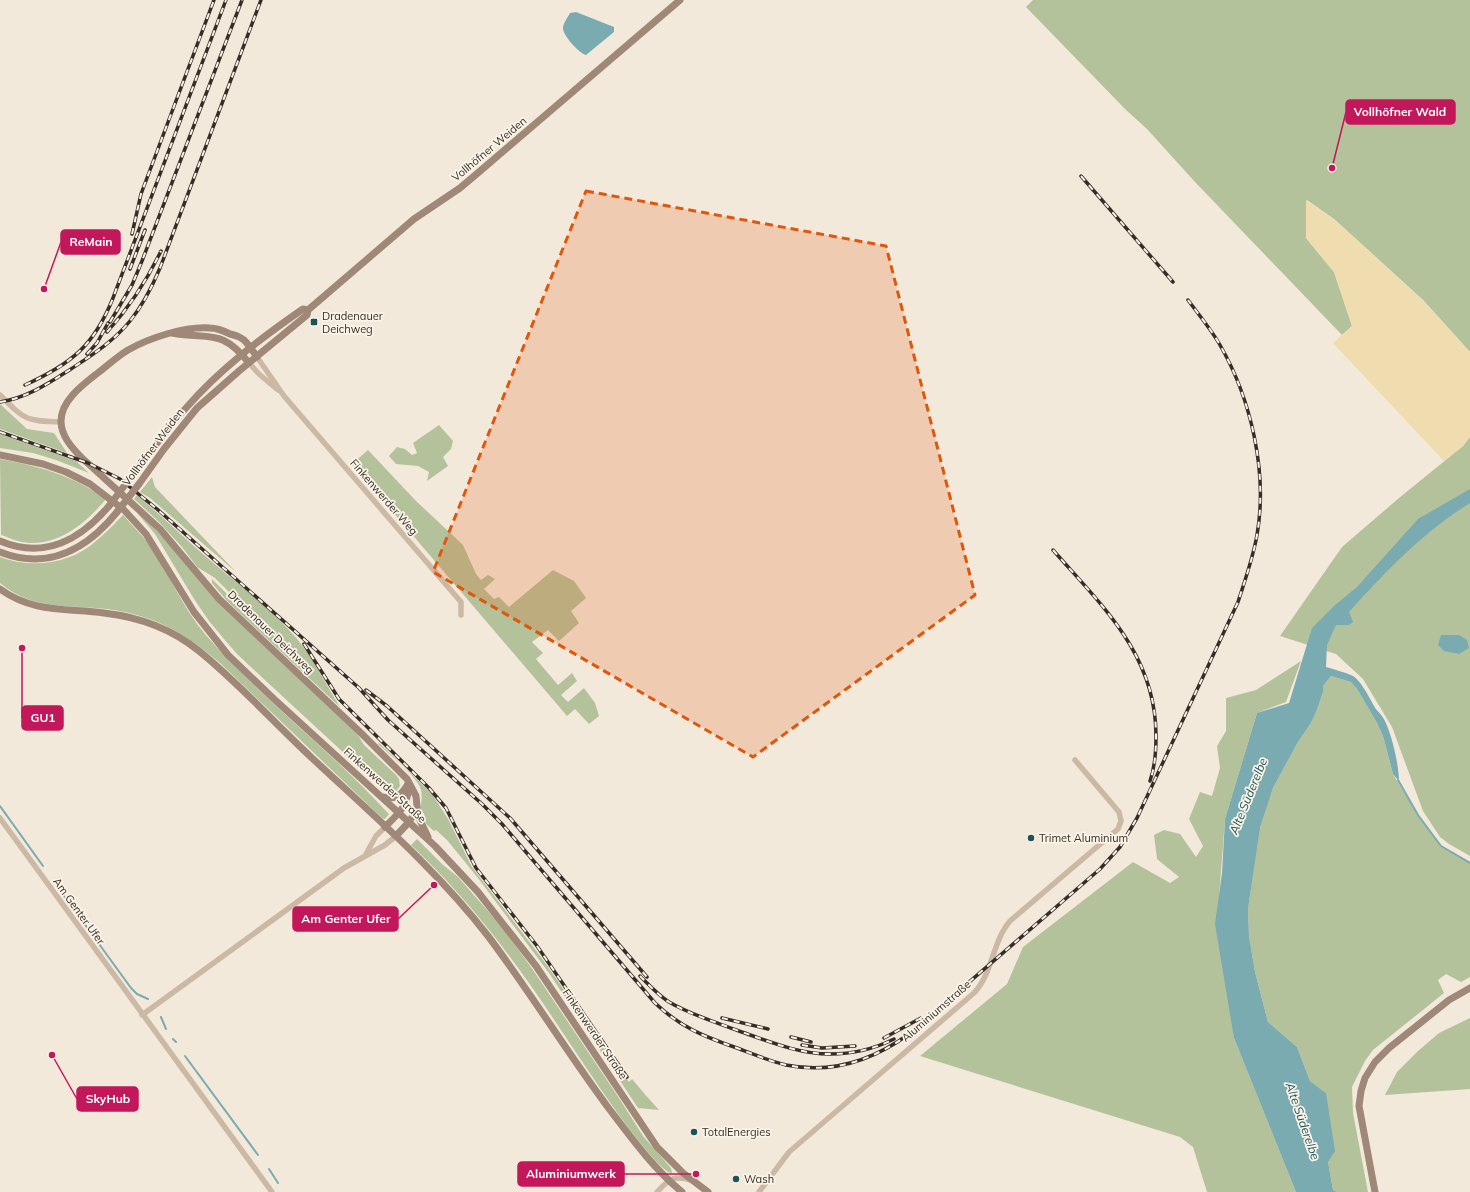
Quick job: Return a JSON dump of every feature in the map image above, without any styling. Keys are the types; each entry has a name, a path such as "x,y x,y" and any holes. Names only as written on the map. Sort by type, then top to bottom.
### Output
{"main road":[{"name":"Vollhöfner Weiden","path":"0,552 13,556 42,558 64,554 86,543 98,533 117,512 197,408 308,315 308,310 414,219 460,188 680,0"},
{"name":"Vollhöfner Weiden","path":"0,541 11,546 27,548 49,547 61,544 85,530 109,506 186,407 211,382 250,347 303,309 308,310"},
{"path":"61,422 67,402 93,377 137,345 180,330 211,328 238,336 243,339 257,357"},
{"path":"172,333 187,336 219,338 229,343 249,363"},
{"name":"Dradenauer Deichweg","path":"61,422 66,438 82,458 160,529 219,599 361,733 409,782 416,796 417,808 421,822 430,841"},
{"name":"Finkenwerder Straße","path":"0,455 36,462 66,472 90,484 124,510 146,534 194,612 228,655 458,868 536,966 656,1146 692,1180 708,1192"},
{"path":"0,589 17,599 40,607 101,613 131,618 161,628 179,637 199,651 235,682 308,754 440,879 486,933 513,969 593,1087 629,1135 669,1180 682,1192"},
{"path":"381,797 389,799 396,798 401,795 409,782"},
{"path":"385,827 399,813 408,800 409,782"},
{"path":"396,836 410,822 417,808"},
{"path":"1375,1192 1359,1106 1365,1078 1375,1062 1388,1048 1449,1000 1470,988"}],"street":[{"name":"Finkenwerder Weg","path":"257,357 284,396 461,602 461,615"},
{"name":"Finkenwerder Weg","path":"249,363 284,396"},
{"path":"0,395 24,418 39,421 61,422"},
{"name":"Aluminiumstraße","path":"759,1192 789,1152 979,987 984,980 1003,929 1015,916 1118,829 1121,821 1119,812 1075,760"},
{"name":"Am Genter Ufer","path":"0,818 272,1192"},
{"path":"365,855 376,836 385,827"},
{"path":"142,1015 344,868 385,845 396,836"},
{"path":"657,1192 669,1180 681,1178 692,1180"},
{"path":"675,1192 682,1192"}],"highlighted area":[{"path":"586,191 886,246 975,595 753,757 433,572"}],"green space":[{"path":"1033,0 1470,0 1470,352 1423,300 1334,219 1307,200 1306,238 1334,272 1352,326 1342,335 1195,182 1147,129 1126,110 1026,7"},
{"path":"0,404 27,429 54,433 67,453 0,429"},
{"path":"439,425 453,441 451,449 443,457 448,466 427,481 429,472 418,466 396,464 389,456 397,447 405,449 412,455 417,453 413,443"},
{"path":"0,434 76,461 89,473 33,453 0,448"},
{"path":"1470,437 1470,856 1440,837 1423,811 1392,727 1363,679 1336,654 1280,636 1342,547 1463,446"},
{"path":"368,450 416,501 463,545 476,574 481,580 488,575 495,579 484,589 494,599 499,597 509,607 553,570 574,581 586,598 571,611 579,623 559,641 548,630 532,642 543,653 536,659 558,685 572,673 577,681 561,695 568,702 584,688 595,703 599,716 589,724 575,709 567,716 352,464"},
{"path":"0,459 29,465 56,473 81,484 106,499 89,517 69,532 58,538 35,543 19,541 1,535"},
{"path":"152,477 155,487 236,572 150,498 140,492"},
{"path":"137,495 278,618 310,656 340,707 228,602 212,583 212,579 241,608 243,606 215,578 197,567 182,547 157,520 134,499"},
{"path":"139,513 358,735 364,745 396,775 399,779 400,786 394,794 384,790 237,654 209,621 155,534 138,514"},
{"path":"123,515 149,544 189,613 205,634 249,680 365,789 389,814 385,819 382,818 220,663 198,645 176,631 152,620 125,612 109,609 60,606 29,600 14,593 0,583 0,557 12,561 37,563 50,562 75,555 86,549 103,535"},
{"path":"1301,661 1286,702 1257,713 1225,819 1219,897 1234,1038 1296,1192 1207,1192 1193,1147 1180,1137 920,1056 1007,984 1023,947 1133,862 1170,883 1179,877 1157,859 1154,835 1164,830 1180,834 1196,857 1203,846 1189,819 1200,792 1212,796 1220,768 1217,746 1226,731 1226,698 1256,690"},
{"path":"1331,676 1351,682 1357,689 1383,736 1393,774 1418,815 1441,846 1470,863 1470,977 1461,982 1446,974 1438,980 1444,993 1373,1050 1365,1061 1352,1087 1353,1113 1368,1192 1337,1192 1333,1190 1328,1162 1326,1093 1310,1081 1297,1047 1268,1022 1255,972 1249,936 1248,909 1259,827 1273,788 1298,742 1311,723 1323,692 1323,686"},
{"path":"379,743 432,794 448,819 472,867 541,957 629,1082 632,1079 659,1110 638,1108 549,973 478,878 447,840 436,830 434,831 426,824 424,813 421,813 422,793 419,785 409,772 378,744"},
{"path":"417,839 442,864 458,877 502,927 531,967 643,1136 671,1168 672,1173 667,1171 652,1157 627,1125 602,1091 519,969 493,935 448,882 411,845"},
{"path":"1470,1018 1470,1089 1385,1095 1397,1072 1418,1051 1439,1033"}],"sand":[{"path":"1306,200 1334,219 1423,300 1470,352 1470,437 1463,446 1444,461 1333,343 1352,326 1334,272 1306,238"}],"water":[{"path":"576,12 614,27 614,32 586,55 579,51 563,30 565,21 570,13"},
{"name":"Alte Süderelbe","path":"1470,489 1470,503 1436,526 1391,567 1349,612 1353,622 1349,625 1336,625 1327,645 1326,667 1347,673 1356,678 1382,716 1394,747 1399,781 1393,774 1383,736 1357,689 1351,682 1331,676 1323,686 1323,692 1311,723 1298,742 1273,788 1260,827 1248,909 1249,936 1255,972 1268,1022 1297,1047 1310,1081 1326,1093 1335,1151 1328,1162 1333,1190 1337,1192 1296,1192 1234,1038 1215,924 1222,873 1225,819 1257,713 1289,703 1312,628 1334,606 1357,587 1418,519"},
{"path":"1441,635 1459,635 1467,640 1469,648 1459,654 1444,651 1438,645"}],"waterway":[{"path":"1398,780 1418,815 1441,846 1470,863"},
{"path":"0,806 43,866"},
{"path":"57,886 131,988 137,994 148,999"},
{"path":"161,1017 166,1029"},
{"path":"173,1039 176,1042"},
{"path":"185,1056 258,1155"},
{"path":"269,1169 278,1183"}],"railway":[{"path":"132,234 141,194 214,0"},
{"path":"25,385 55,369 79,352 98,329 106,315 226,0"},
{"path":"110,322 132,285 142,261 242,0"},
{"path":"0,402 29,393 54,380 79,364 117,335 139,309 160,268 261,0"},
{"path":"1081,176 1173,282"},
{"path":"130,269 145,230"},
{"path":"107,332 137,294 161,251"},
{"path":"0,432 88,463 120,479 157,509 359,688 388,720 482,804 502,824 655,1003 674,1019 714,1040 761,1057 786,1065 819,1068 850,1063 866,1058 880,1052 909,1034 1100,869 1120,847 1137,818 1238,602 1249,569 1257,535 1260,511 1258,461 1248,412 1231,366 1220,345 1213,333 1188,300"},
{"path":"87,354 97,343 108,323"},
{"path":"1053,550 1108,613 1137,657 1147,681 1154,707 1156,747 1150,781"},
{"path":"304,644 339,699 429,788 446,808 476,868 537,946 627,1077"},
{"path":"366,690 387,706 510,818 647,977"},
{"path":"640,976 654,990 677,1007 761,1039 806,1052 830,1054 846,1053 871,1048 894,1039"},
{"path":"722,1018 768,1029"},
{"path":"884,1038 921,1018"},
{"path":"791,1037 811,1042"},
{"path":"802,1045 822,1048 855,1046"}],"place":[{"name":"Vollhöfner Wald","path":"1332,168"},
{"name":"ReMain","path":"44,289"},
{"name":"Dradenauer Deichweg","path":"314,322"},
{"name":"GU1","path":"22,648"},
{"name":"Trimet Aluminium","path":"1031,838"},
{"name":"Am Genter Ufer","path":"434,885"},
{"name":"SkyHub","path":"52,1055"},
{"name":"TotalEnergies","path":"694,1132"},
{"name":"Aluminiumwerk","path":"696,1174"},
{"name":"Wash","path":"736,1179"}]}
